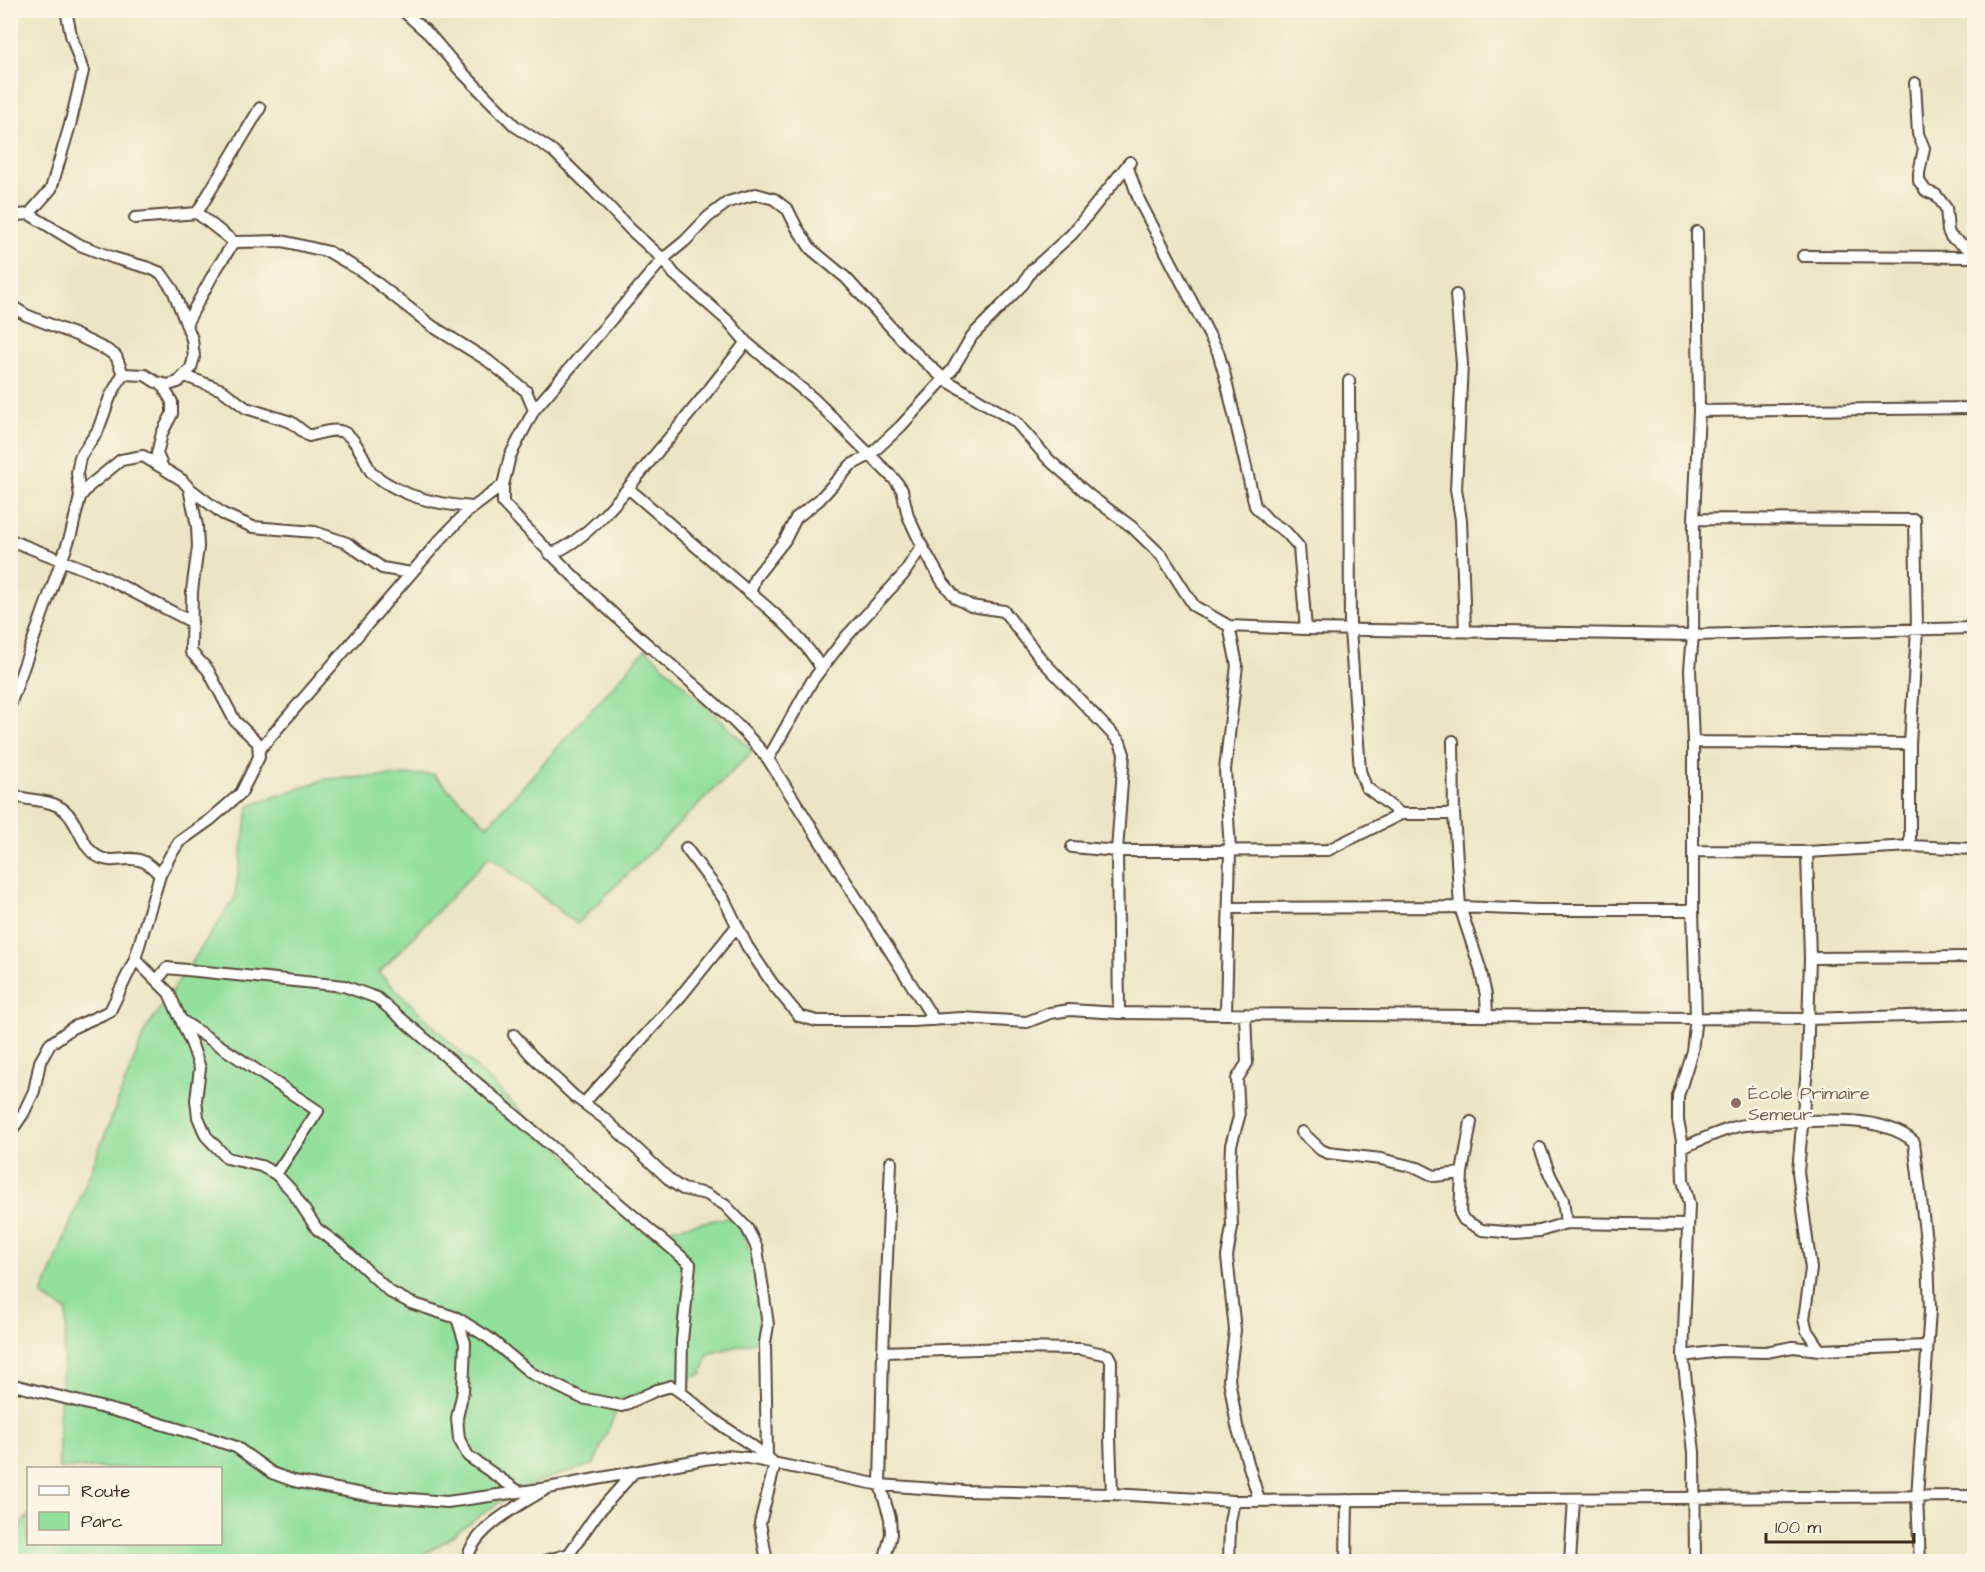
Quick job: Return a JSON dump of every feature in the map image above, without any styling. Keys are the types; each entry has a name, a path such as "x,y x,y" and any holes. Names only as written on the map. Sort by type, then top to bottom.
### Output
{"street":[{"path":"29,214 51,189 83,71 71,35 66,10"},
{"path":"402,10 429,34 458,68 515,126 553,151 630,230 663,259 674,274 729,322 746,342 814,399 870,455 902,490 908,516 922,546 942,581 956,598 971,606 1004,611 1041,659 1120,742 1124,754 1117,851 1119,1013"},
{"path":"1915,83 1918,135 1924,148 1919,181 1926,191 1936,195 1946,208 1948,231 1951,237 1974,252"},
{"path":"197,213 260,108"},
{"path":"750,593 755,578 785,540 796,518 819,500 851,465 870,455 900,426 952,370 972,336 1023,284 1032,270 1072,234 1129,164 1139,200 1218,352 1255,506 1268,520 1286,532 1299,547 1306,629"},
{"path":"934,1020 768,759 752,739 719,706 638,636 550,554 503,503 503,485 510,456 534,410 663,259 685,241 708,217 728,202 756,194 774,199 788,210 811,249 846,278 907,345 944,379 1015,421 1049,460 1089,495 1132,527 1162,556 1194,606 1229,626 1694,635 1974,628"},
{"path":"10,213 29,214 80,245 161,273 173,290 192,339 194,357 191,368 178,382 168,385 145,375 123,374"},
{"path":"135,218 197,213 234,242 282,241 329,252 363,272 432,326 495,366 526,390 534,410"},
{"path":"1695,1562 1694,1452 1683,1356 1689,1205 1683,1180 1678,1096 1692,1051 1696,1017 1694,742 1690,669 1694,635 1694,519 1700,411 1697,232"},
{"path":"186,324 234,242"},
{"path":"1803,256 1974,257"},
{"path":"1456,295 1462,364 1456,489 1461,520 1466,631"},
{"path":"10,305 26,315 76,334 107,350 116,356 123,374"},
{"path":"550,554 564,550 597,522 628,488 746,342"},
{"path":"10,705 71,534 80,497 77,473 80,457 98,430 110,397 123,374"},
{"path":"185,376 222,390 246,408 291,422 309,436 331,429 345,432 355,441 371,472 391,485 412,496 440,505 473,507"},
{"path":"1349,381 1350,629 1360,771 1366,787 1401,814"},
{"path":"161,383 172,402 172,414 162,433 157,454 163,468"},
{"path":"1700,411 1974,408"},
{"path":"80,497 89,486 121,460 143,456 182,480 223,514 253,527 315,532 348,543 382,568 411,573"},
{"path":"259,750 411,573 473,507 503,485"},
{"path":"10,1133 23,1114 34,1090 40,1062 50,1044 72,1028 110,1011 135,959 160,875 179,842 219,813 241,793 259,757 258,743 235,721 208,670 191,652 192,591 198,547 197,526 189,488"},
{"path":"628,488 763,603 812,653 821,668"},
{"path":"1694,519 1915,520 1917,630 1910,744 1910,846"},
{"path":"10,540 102,576 192,622"},
{"path":"768,759 821,668 845,638 903,575 922,546"},
{"path":"1226,1013 1230,850 1225,770 1237,665 1229,626"},
{"path":"1453,741 1454,814 1460,907 1480,968 1486,995 1487,1016"},
{"path":"1694,742 1910,744"},
{"path":"10,794 57,805 64,810 70,815 91,852 99,858 114,861 135,858 145,861 160,875"},
{"path":"1072,847 1117,851 1328,850 1401,814 1454,814"},
{"path":"1694,851 1807,852 1910,846 1974,849"},
{"path":"686,848 724,898 747,946 772,983 799,1016 817,1020 962,1018 1027,1022 1050,1013 1070,1010 1119,1013 1808,1019 1974,1014"},
{"path":"1807,852 1810,958 1807,1067 1798,1172 1811,1269 1804,1318 1807,1330 1820,1350"},
{"path":"1228,908 1460,907 1538,910 1694,910"},
{"path":"584,1103 680,997 736,926"},
{"path":"1810,958 1974,957"},
{"path":"135,959 169,993 175,1004 200,1068 196,1100 198,1118 206,1136 227,1158 261,1166 276,1174 292,1191 317,1229 343,1248 390,1292 411,1303 457,1318 489,1338 531,1373 582,1398 622,1406 671,1386 771,1460"},
{"path":"157,980 167,968 344,986 377,998 690,1264 682,1340 681,1392"},
{"path":"1245,1014 1247,1063 1237,1079 1239,1117 1231,1145 1232,1227 1227,1257 1235,1330 1229,1379 1237,1426 1259,1500"},
{"path":"180,1019 318,1111 276,1174"},
{"path":"514,1035 531,1055 605,1119 672,1182 683,1188 706,1194 725,1205 747,1228 757,1248 768,1325 765,1343 771,1460 760,1523 767,1562"},
{"path":"1682,1148 1739,1126 1801,1120 1861,1123 1895,1130 1914,1142 1928,1257 1930,1310 1917,1497 1920,1562"},
{"path":"1471,1122 1462,1173 1460,1213 1472,1226 1482,1230 1515,1233 1540,1231 1566,1223 1688,1226"},
{"path":"1302,1132 1321,1150 1328,1152 1380,1159 1418,1168 1434,1176 1462,1173"},
{"path":"1540,1148 1563,1200 1566,1223"},
{"path":"884,1562 891,1534 890,1518 880,1485 891,1162"},
{"path":"457,1318 465,1343 464,1391 457,1418 459,1440 468,1456 518,1491"},
{"path":"1683,1356 1720,1351 1775,1351 1793,1347 1820,1350 1927,1346"},
{"path":"883,1352 1008,1348 1081,1349 1108,1355 1111,1361 1112,1494"},
{"path":"10,1384 131,1415 236,1447 272,1473 294,1481 373,1496 447,1502 548,1488 726,1456 771,1460 880,1485 964,1491 1112,1494 1234,1501 1974,1496"},
{"path":"542,1562 569,1554 596,1515 634,1472"},
{"path":"467,1562 476,1540 496,1522 548,1488"},
{"path":"1570,1562 1574,1499"},
{"path":"1346,1562 1347,1500"},
{"path":"1229,1562 1230,1522 1234,1501"}],"green space":[{"path":"646,649 753,751 577,924 490,856 379,973 646,1233 736,1216 761,1281 758,1341 708,1354 702,1374 621,1399 594,1464 520,1490 440,1545 411,1561 11,1561 10,1525 19,1528 27,1516 27,1545 222,1545 222,1467 59,1467 59,1424 67,1311 42,1296 146,1029 234,900 249,806 326,779 433,774 487,826"}],"place":[{"name":"École Primaire Semeur","path":"1736,1103"}]}
